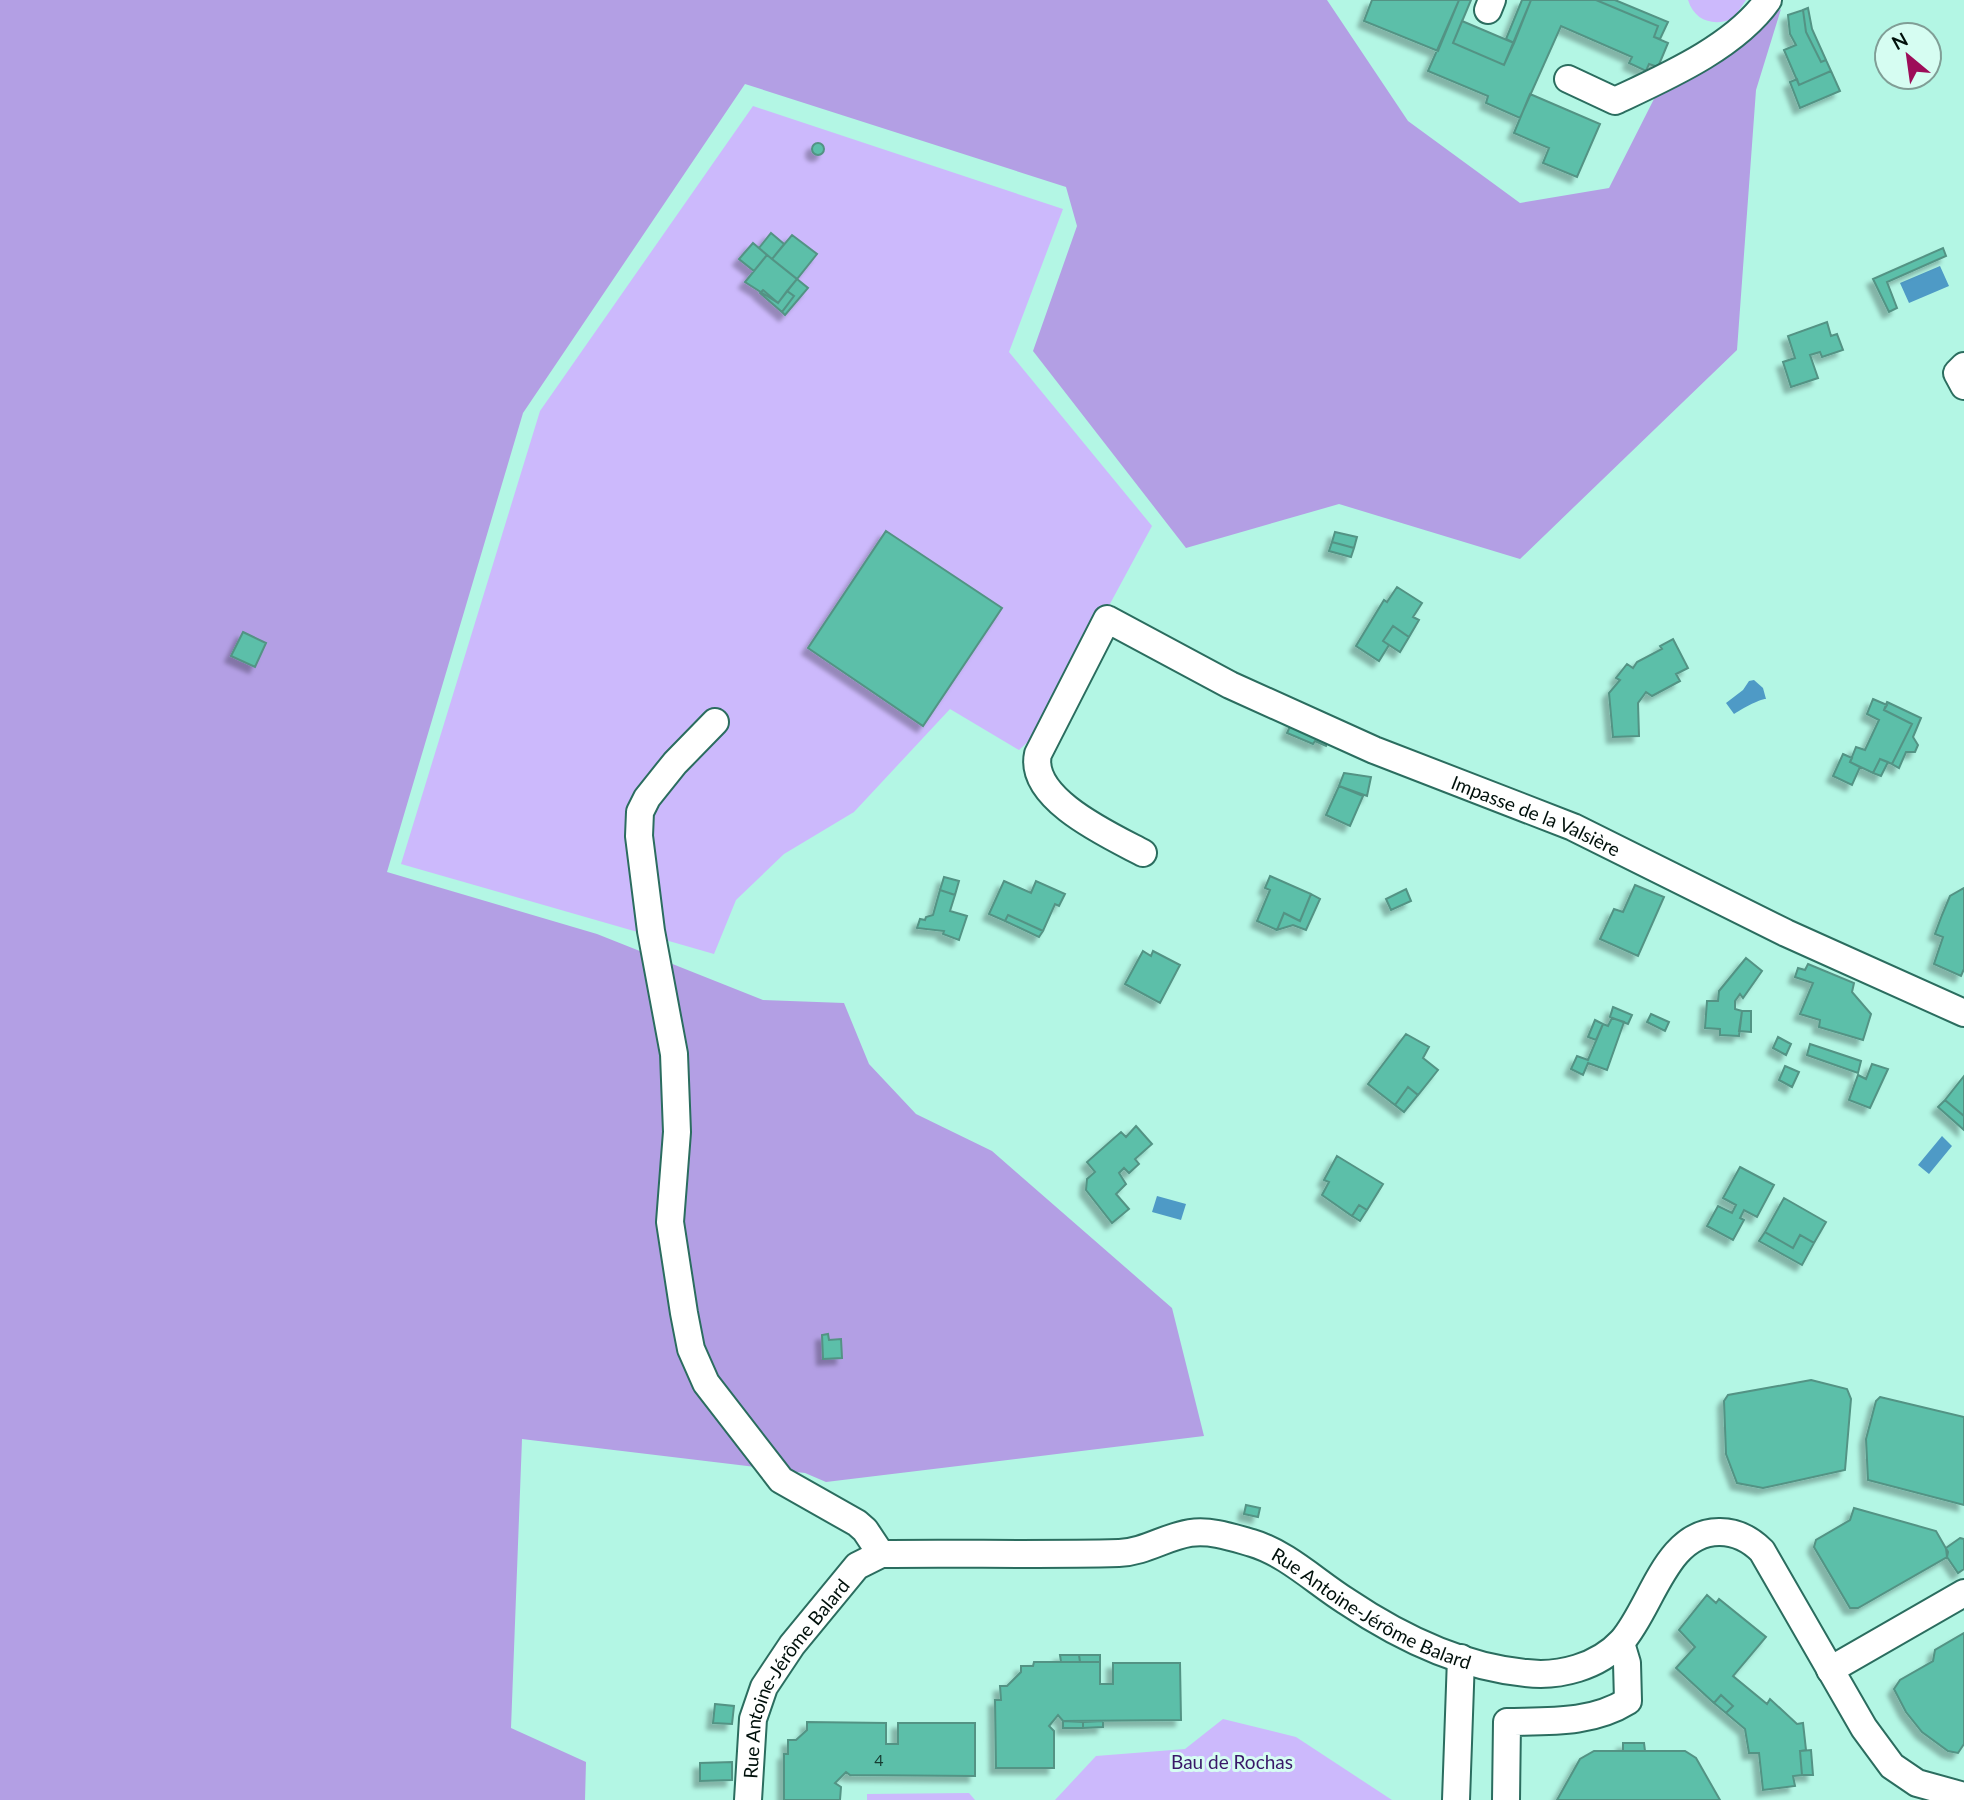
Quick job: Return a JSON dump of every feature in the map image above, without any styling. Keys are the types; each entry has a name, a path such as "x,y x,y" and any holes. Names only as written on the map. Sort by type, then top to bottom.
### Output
{"street":[{"path":"1568,79 1615,101 1678,71 1754,16 1768,0"},
{"path":"1964,366 1957,373 1964,386"},
{"name":"Impasse de la Valsière","path":"1143,853 1083,820 1064,806 1043,780 1036,765 1038,754 1108,619 1230,685 1374,750 1573,827 1786,933 1964,1013"},
{"path":"715,722 651,792 640,812 639,836 651,931 674,1055 677,1132 670,1222 691,1349 706,1383 781,1480 857,1523 881,1554"},
{"name":"Rue Antoine-Jérôme Balard","path":"748,1800 753,1719 764,1688 792,1645 857,1566 881,1554 1122,1553 1143,1549 1187,1533 1214,1532 1271,1552 1377,1621 1461,1658 1514,1672 1562,1674 1600,1657 1621,1643 1680,1549 1701,1535 1731,1532 1752,1541 1762,1551 1864,1728 1892,1766 1917,1783 1964,1796"},
{"path":"1830,1670 1964,1593"},
{"path":"1506,1800 1507,1722 1574,1721 1602,1714 1628,1701 1627,1663 1621,1643"},
{"path":"1456,1800 1461,1658"}],"green space":[{"path":"1688,0 1746,0 1733,19 1712,22 1700,18"},
{"path":"753,106 1063,209 1009,352 1152,526 1043,728 1019,750 950,709 854,812 784,854 736,900 714,954 401,864 540,411"},
{"name":"Bau de Rochas","path":"1223,1719 1296,1737 1392,1800 1055,1800 1096,1756 1185,1749"},
{"path":"969,1793 975,1800 867,1800 867,1794"}],"shaded area":[{"path":"0,0 1327,0 1408,121 1520,203 1609,188 1657,93 1721,57 1781,9 1756,90 1737,350 1520,559 1339,504 1186,548 1033,351 1077,226 1066,187 745,84 523,413 387,872 597,934 763,1000 844,1003 869,1064 916,1114 992,1151 1172,1308 1204,1436 826,1482 805,1473 522,1439 511,1728 586,1762 585,1800 0,1800"}],"water":[{"path":"1940,266 1949,286 1909,303 1900,283"},
{"path":"1754,680 1763,688 1766,699 1734,714 1726,703 1743,690 1749,681"},
{"path":"1942,1136 1952,1146 1929,1174 1918,1165"},
{"path":"1157,1196 1186,1204 1181,1220 1152,1212"}],"building":[{"path":"1372,0 1459,0 1438,51 1364,21"},
{"path":"1459,0 1471,0 1453,43 1504,65 1531,0 1596,0 1658,26 1654,37 1668,43 1658,67 1649,64 1646,71 1629,63 1632,57 1561,26 1520,118 1486,103 1488,96 1428,71"},
{"path":"1522,0 1531,0 1514,43 1506,39"},
{"path":"1596,0 1615,0 1668,22 1660,39 1654,37 1658,26"},
{"path":"1808,8 1812,29 1826,60 1821,62 1806,32 1803,10"},
{"path":"1803,10 1806,32 1821,62 1826,60 1831,71 1799,85 1784,50 1796,45 1790,34 1788,15"},
{"path":"1462,21 1514,43 1504,65 1453,43"},
{"path":"1831,71 1840,91 1800,108 1790,82 1797,79 1799,85"},
{"path":"1530,94 1600,124 1577,177 1543,163 1549,148 1514,133"},
{"path":"818,143 824,149 818,155 812,149"},
{"path":"771,233 784,244 772,259 759,248"},
{"path":"792,235 817,254 797,279 772,259"},
{"path":"753,243 767,255 754,271 739,259"},
{"path":"1943,248 1946,256 1887,282 1897,308 1889,312 1873,279"},
{"path":"767,255 797,279 778,303 745,282"},
{"path":"797,279 808,288 785,315 782,312 794,296 787,291"},
{"path":"763,290 778,303 787,291 794,296 782,312 760,293"},
{"path":"1827,322 1831,336 1837,334 1843,350 1822,357 1820,352 1810,355 1818,378 1791,387 1783,362 1795,358 1788,336"},
{"path":"886,531 1002,608 923,726 808,648"},
{"path":"1335,532 1357,537 1354,548 1332,542"},
{"path":"1332,542 1354,548 1351,557 1329,551"},
{"path":"1397,587 1422,603 1413,617 1419,620 1409,637 1393,626 1383,641 1389,645 1379,661 1356,646 1384,600 1387,602"},
{"path":"1393,626 1409,637 1400,652 1383,641"},
{"path":"243,632 266,643 255,667 231,656"},
{"path":"1673,639 1688,668 1676,674 1680,681 1652,696 1646,692 1638,703 1639,736 1613,737 1609,693 1620,680 1616,678 1627,664 1633,668 1637,662 1662,649 1660,646"},
{"path":"1873,699 1887,705 1884,710 1912,724 1892,764 1880,759 1873,773 1850,762 1856,747 1865,750 1879,720 1867,714"},
{"path":"1887,702 1921,718 1913,737 1918,745 1915,752 1906,752 1899,768 1892,764 1912,724 1884,710"},
{"path":"1293,720 1330,734 1326,746 1315,741 1313,744 1287,733"},
{"path":"1843,754 1852,758 1850,762 1860,767 1852,785 1833,776"},
{"path":"1880,759 1888,762 1881,776 1873,773"},
{"path":"1344,773 1371,777 1367,796 1339,786"},
{"path":"1339,786 1363,796 1350,826 1326,815"},
{"path":"1270,876 1311,894 1300,921 1284,913 1277,930 1257,921 1270,890 1265,888"},
{"path":"944,877 959,881 955,895 940,890"},
{"path":"1004,881 1031,893 1036,881 1065,894 1059,906 1055,904 1043,931 1008,915 1005,921 989,914"},
{"path":"1635,885 1664,897 1638,956 1600,939 1614,909 1623,912"},
{"path":"1964,888 1964,969 1961,976 1934,964 1943,937 1935,934 1950,896"},
{"path":"1406,889 1411,901 1391,910 1386,899"},
{"path":"940,890 955,895 950,911 967,916 959,940 943,934 944,931 917,928 920,919 925,920 933,915"},
{"path":"1311,894 1320,899 1306,930 1293,925 1277,930 1284,913 1300,921"},
{"path":"1008,915 1043,931 1039,937 1005,921"},
{"path":"1143,951 1151,956 1153,951 1180,965 1160,1003 1125,984"},
{"path":"1746,958 1762,971 1743,998 1740,994 1735,1001 1735,1009 1742,1011 1739,1036 1720,1035 1720,1029 1705,1028 1707,1001 1718,1001 1719,991"},
{"path":"1808,964 1854,983 1852,992 1871,1014 1863,1040 1819,1027 1820,1020 1800,1014 1813,983 1795,977 1798,968 1805,970"},
{"path":"1613,1007 1632,1015 1628,1024 1610,1017"},
{"path":"1742,1011 1751,1011 1751,1032 1739,1031"},
{"path":"1651,1014 1669,1022 1665,1031 1647,1022"},
{"path":"1612,1018 1624,1022 1607,1070 1588,1063 1583,1075 1571,1069 1577,1056 1588,1060 1603,1024 1608,1026"},
{"path":"1595,1020 1603,1024 1596,1040 1588,1037"},
{"path":"1406,1034 1429,1047 1423,1058 1438,1070 1418,1095 1408,1087 1395,1105 1368,1084"},
{"path":"1778,1037 1791,1044 1786,1055 1773,1048"},
{"path":"1810,1044 1861,1061 1858,1073 1807,1055"},
{"path":"1872,1064 1888,1069 1870,1108 1849,1100 1858,1075 1866,1079"},
{"path":"1785,1066 1799,1072 1792,1087 1779,1080"},
{"path":"1964,1076 1964,1116 1945,1100"},
{"path":"1408,1087 1418,1095 1404,1112 1395,1105"},
{"path":"1945,1100 1964,1116 1964,1130 1938,1107"},
{"path":"1136,1126 1152,1144 1135,1159 1139,1164 1129,1173 1124,1168 1119,1173 1126,1184 1116,1194 1129,1209 1112,1223 1086,1190 1087,1179 1095,1172 1087,1162 1121,1132 1126,1137"},
{"path":"1337,1156 1383,1184 1367,1210 1359,1205 1352,1216 1322,1195 1329,1182 1324,1180"},
{"path":"1740,1167 1774,1185 1757,1217 1744,1210 1740,1218 1744,1220 1733,1240 1707,1226 1718,1206 1732,1213 1736,1205 1723,1198"},
{"path":"1784,1198 1826,1222 1814,1243 1800,1235 1793,1248 1765,1232"},
{"path":"1359,1205 1367,1210 1360,1221 1352,1216"},
{"path":"1765,1232 1793,1248 1800,1235 1814,1243 1802,1265 1759,1241"},
{"path":"828,1334 829,1340 841,1339 842,1358 823,1359 822,1335"},
{"path":"1811,1380 1847,1389 1851,1399 1845,1470 1763,1488 1737,1483 1726,1454 1724,1401 1728,1395"},
{"path":"1880,1397 1964,1417 1964,1505 1868,1480 1866,1439 1876,1401"},
{"path":"1246,1505 1260,1508 1258,1517 1244,1514"},
{"path":"1854,1508 1936,1531 1948,1552 1947,1557 1858,1608 1850,1608 1814,1547 1816,1540 1850,1520"},
{"path":"1960,1538 1964,1539 1964,1569 1958,1573 1947,1557 1946,1548"},
{"path":"1707,1595 1716,1603 1719,1599 1766,1637 1733,1676 1767,1704 1770,1699 1797,1724 1803,1723 1806,1750 1800,1751 1802,1775 1793,1776 1795,1786 1763,1790 1759,1753 1749,1753 1745,1729 1726,1713 1733,1706 1721,1695 1714,1703 1676,1668 1695,1647 1679,1630"},
{"path":"1964,1633 1964,1744 1958,1753 1948,1751 1922,1732 1906,1712 1894,1689 1900,1680 1933,1661 1935,1650"},
{"path":"1060,1655 1079,1655 1080,1662 1061,1662"},
{"path":"1079,1655 1100,1655 1100,1662 1080,1662"},
{"path":"1034,1662 1100,1662 1100,1684 1113,1684 1113,1663 1180,1663 1181,1720 1063,1721 1058,1715 1049,1726 1054,1731 1054,1768 996,1768 995,1700 1001,1700 1000,1686 1007,1686 1021,1672 1021,1666 1033,1666"},
{"path":"1721,1695 1733,1706 1726,1713 1714,1703"},
{"path":"715,1704 734,1706 732,1724 713,1723"},
{"path":"1063,1721 1083,1722 1083,1728 1063,1728"},
{"path":"1103,1721 1103,1727 1083,1728 1083,1722"},
{"path":"807,1722 886,1723 886,1744 898,1744 898,1723 975,1723 975,1776 850,1775 846,1772 835,1783 841,1787 840,1800 784,1800 784,1754 788,1754 788,1740 796,1740 807,1730"},
{"path":"1623,1743 1644,1743 1645,1751 1623,1751"},
{"path":"1811,1750 1813,1775 1802,1775 1800,1751"},
{"path":"1594,1751 1685,1751 1696,1758 1720,1800 1557,1800 1580,1759"},
{"path":"732,1762 732,1780 700,1781 700,1763"}]}
